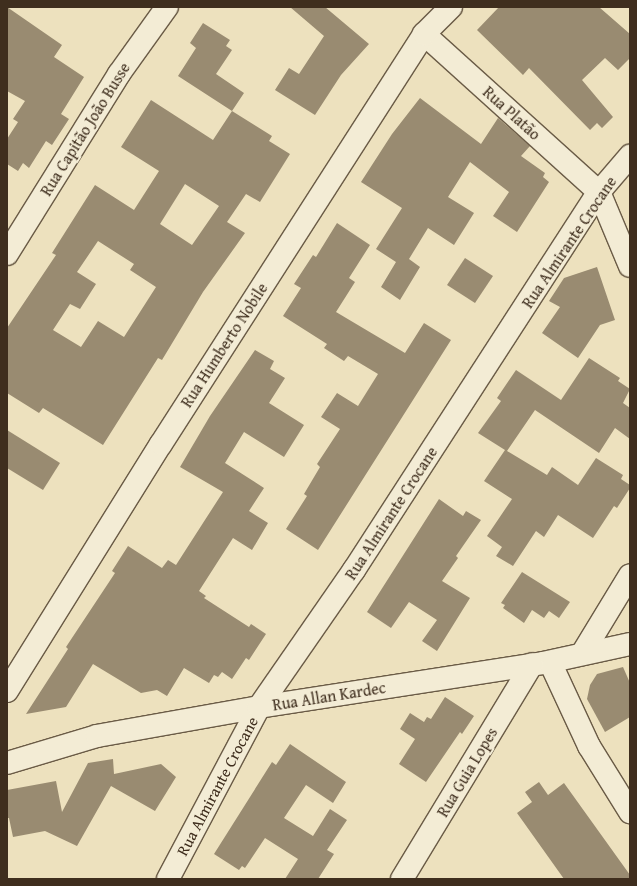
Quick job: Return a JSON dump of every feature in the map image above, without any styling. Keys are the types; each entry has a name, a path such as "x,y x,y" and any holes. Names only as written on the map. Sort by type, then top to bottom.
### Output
{"street":[{"name":"Rua Capitão João Busse","path":"7,254 119,74 167,7"},
{"name":"Rua Humberto Nobile","path":"7,691 161,444 424,34 451,7"},
{"name":"Rua Platão","path":"424,34 599,192"},
{"name":"Rua Almirante Crocane","path":"168,879 259,707 354,570 599,192 630,156"},
{"path":"599,192 630,266"},
{"path":"582,654 630,575"},
{"name":"Rua Allan Kardec","path":"7,763 97,736 259,707 541,663 630,644"},
{"path":"541,663 588,746 630,812"},
{"name":"Rua Guia Lopes","path":"402,879 541,663"}],"building":[{"path":"7,7 62,45 54,57 84,77 61,114 69,119 52,145 46,141 29,168 23,163 18,171 7,164 7,139 18,122 13,119 25,101 7,91"},
{"path":"290,7 325,7 369,44 341,75 315,115 275,90 289,68 299,74 324,36"},
{"path":"499,7 599,7 630,34 630,58 618,70 605,58 582,80 613,117 602,128 597,123 590,130 529,68 523,75 477,30"},
{"path":"203,23 230,40 226,46 232,50 216,74 244,93 232,111 178,76 196,48 190,43"},
{"path":"420,98 481,144 498,118 530,146 521,156 545,173 543,177 549,182 517,232 493,216 509,192 470,162 448,197 474,213 454,245 428,228 409,259 420,267 400,300 381,287 396,262 376,249 402,208 361,182 392,134"},
{"path":"151,100 213,140 232,111 272,136 269,141 290,154 260,202 246,194 227,222 245,233 203,292 162,360 158,358 103,445 43,408 39,413 7,393 7,328 56,255 52,253 95,185 134,210 159,171 121,147","holes":["185,184 219,206 192,245 160,224","98,241 134,264 130,270 156,287 124,337 98,321 81,347 53,330 70,304 80,309 96,284 77,272"]},
{"path":"337,223 370,245 349,278 355,282 336,312 405,353 424,323 451,340 318,550 286,529 307,496 304,494 320,467 317,464 340,429 321,417 337,393 358,406 378,374 348,356 344,361 324,348 327,344 283,316 301,288 294,284 313,255 316,257"},
{"path":"465,258 493,276 475,303 447,285"},
{"path":"597,267 615,320 600,325 578,358 542,333 560,307 549,301 564,278"},
{"path":"255,350 274,361 270,369 285,378 269,403 304,425 284,457 244,432 225,463 264,488 249,511 268,523 252,550 233,538 199,591 206,596 204,598 249,627 251,624 266,634 249,660 246,658 232,679 222,672 218,677 214,675 209,683 184,668 167,696 157,690 141,693 93,664 66,707 26,714 68,649 66,647 115,573 112,571 128,546 162,568 168,560 176,565 223,492 180,467 210,416"},
{"path":"589,358 620,378 618,381 630,389 623,403 630,408 630,439 615,428 599,453 535,410 507,451 547,475 552,467 578,485 596,458 623,475 621,479 630,485 630,488 617,508 614,506 593,538 558,515 544,537 536,531 513,566 496,556 502,547 487,536 512,499 484,481 505,450 478,433 501,401 497,398 516,370 561,400"},
{"path":"7,430 60,463 43,490 7,468"},
{"path":"439,499 463,516 466,511 481,520 456,556 458,558 442,581 470,598 437,651 422,641 437,620 409,602 391,628 367,612"},
{"path":"522,572 570,602 559,618 549,611 544,618 532,610 524,623 503,608 505,605 501,603"},
{"path":"623,667 630,683 630,717 605,732 587,699 590,685 597,674"},
{"path":"445,697 474,716 462,734 460,732 426,782 399,764 415,739 400,729 410,713 424,722 427,717 431,719"},
{"path":"290,744 346,782 333,803 306,785 284,818 313,836 330,809 347,820 327,850 334,854 318,879 285,879 298,859 265,838 245,868 242,866 239,870 214,854 272,762 276,765"},
{"path":"113,759 114,774 161,764 176,777 155,811 111,786 77,846 45,831 13,837 9,818 7,818 7,790 56,781 62,812 88,763"},
{"path":"539,782 548,795 564,783 630,875 630,879 564,879 517,813 532,802 525,792"}]}
